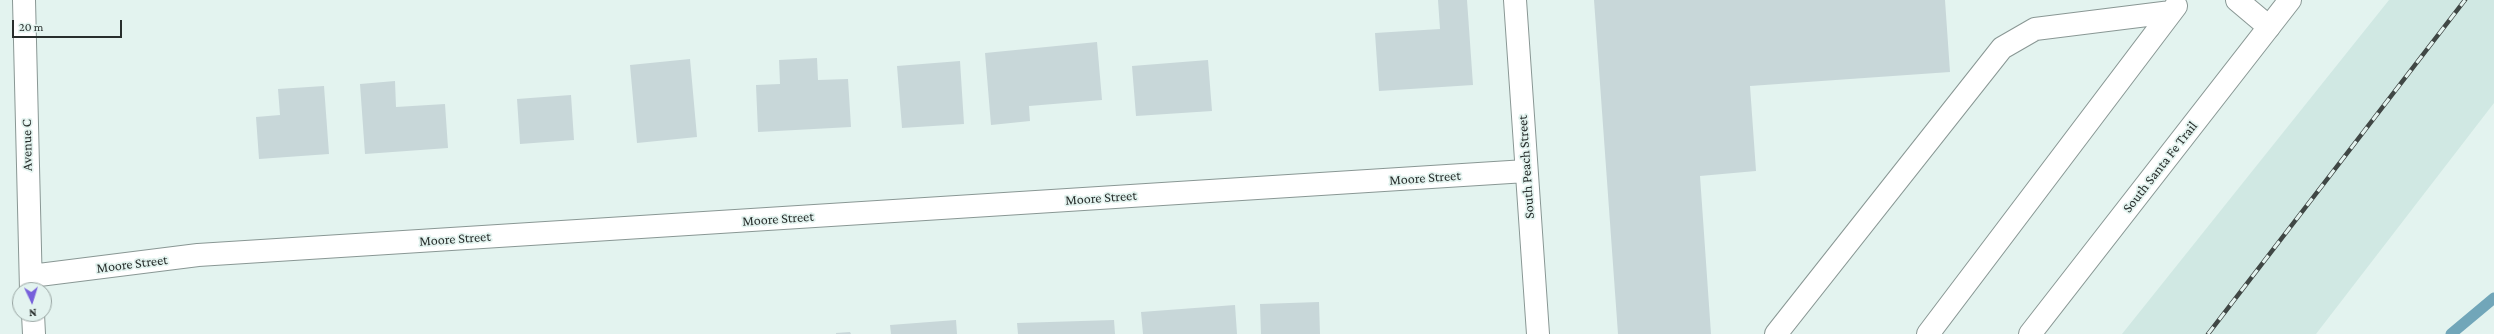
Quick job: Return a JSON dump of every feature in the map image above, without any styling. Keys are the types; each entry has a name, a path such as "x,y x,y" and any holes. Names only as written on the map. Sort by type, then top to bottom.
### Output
{"street":[{"name":"Avenue C","path":"24,0 31,282"},
{"name":"South Peach Street","path":"1515,0 1538,334"},
{"path":"2237,0 2270,27"},
{"name":"South Santa Fe Trail","path":"2030,334 2290,0"},
{"path":"1776,334 2002,48 2035,29 2176,6"},
{"path":"1928,334 2176,6"},
{"name":"Moore Street","path":"37,282 198,255 1526,171"},
{"path":"33,322 34,334"}],"shaded area":[{"path":"2389,0 2494,0 2494,103 2316,334 2122,334"}],"building":[{"path":"1438,0 1467,0 1473,85 1379,91 1375,33 1440,29"},
{"path":"1594,0 1945,0 1950,72 1750,86 1756,171 1700,176 1711,334 1618,334"},
{"path":"1097,42 1102,100 1029,106 1030,121 991,125 985,53"},
{"path":"817,58 818,80 848,79 851,127 758,132 756,85 780,84 779,60"},
{"path":"690,59 697,137 637,143 630,65"},
{"path":"1208,60 1212,111 1136,116 1132,66"},
{"path":"960,61 964,124 902,128 897,66"},
{"path":"395,81 396,107 445,104 448,148 365,154 360,84"},
{"path":"324,86 329,154 259,159 256,117 280,115 278,89"},
{"path":"571,95 574,140 520,144 517,99"},
{"path":"1319,302 1320,334 1261,334 1260,304"},
{"path":"1235,305 1237,334 1143,334 1141,312"},
{"path":"956,320 957,334 891,334 890,325"},
{"path":"1114,320 1115,334 1018,334 1017,323"},
{"path":"850,332 851,334 836,334 836,333"}],"waterway":[{"path":"2451,334 2494,298"}],"railway":[{"path":"2208,334 2465,0"}]}
